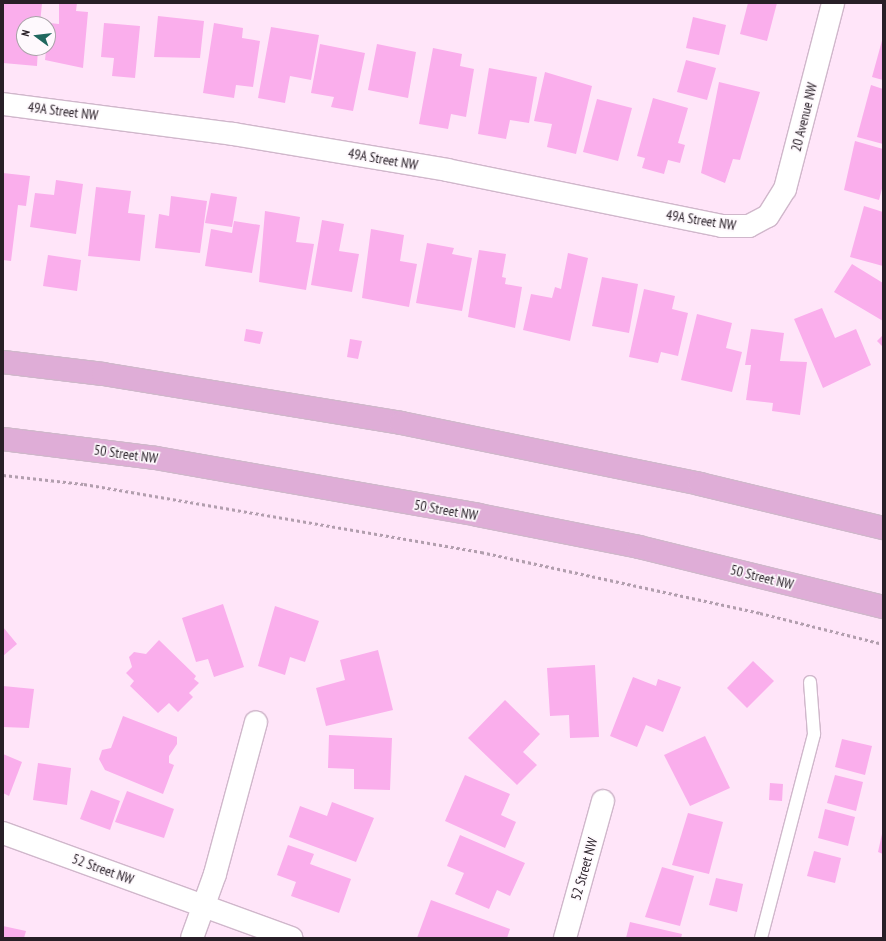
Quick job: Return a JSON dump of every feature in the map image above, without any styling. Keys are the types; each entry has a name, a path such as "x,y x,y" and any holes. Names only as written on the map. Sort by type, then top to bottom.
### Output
{"main road":[{"path":"3,362 103,374 401,423 700,484 883,528"},
{"name":"50 Street NW","path":"3,439 156,458 478,515 639,547 883,607"}],"street":[{"name":"20 Avenue NW","path":"759,221 778,205 785,189 833,3"},
{"name":"49A Street NW","path":"3,104 139,120 325,149 722,226 749,226 759,221"},
{"path":"192,938 204,906 256,722"},
{"name":"52 Street NW","path":"565,938 603,801"},
{"name":"52 Street NW","path":"3,833 290,938"}],"lane":[{"path":"761,938 814,734 810,682"}],"path":[{"path":"3,475 84,484 481,552 760,613 883,644"}],"building":[{"path":"3,3 42,3 41,16 16,16 16,56 38,56 37,66 3,63"},
{"path":"59,3 77,3 76,11 88,12 83,68 45,60 45,56 56,56 56,24 59,24"},
{"path":"748,3 777,3 767,41 740,34"},
{"path":"158,16 204,21 200,58 154,57"},
{"path":"693,17 726,25 719,55 686,48"},
{"path":"104,23 140,26 135,78 112,76 114,58 101,57"},
{"path":"214,23 243,28 242,38 260,41 253,87 236,85 234,98 203,93"},
{"path":"271,27 319,35 311,80 290,76 285,103 258,98"},
{"path":"883,37 883,80 872,77"},
{"path":"320,44 365,53 353,111 331,107 334,97 311,93"},
{"path":"377,44 416,52 408,98 368,90"},
{"path":"433,48 462,54 460,66 474,69 466,117 451,114 448,129 419,124"},
{"path":"686,60 716,68 707,100 677,92"},
{"path":"489,68 537,77 529,123 510,120 506,139 478,134"},
{"path":"545,72 592,86 576,154 547,147 552,124 534,121"},
{"path":"719,82 760,92 740,160 733,159 725,183 701,173"},
{"path":"871,85 883,89 883,144 857,137"},
{"path":"653,98 688,108 678,143 685,145 680,163 668,160 664,174 642,168 645,158 637,156"},
{"path":"597,99 632,108 618,161 583,152"},
{"path":"855,141 883,149 883,185 879,200 844,190"},
{"path":"3,173 30,176 26,206 18,205 11,261 3,260"},
{"path":"56,180 83,184 76,234 30,227 35,193 54,195"},
{"path":"96,187 131,191 128,213 145,215 140,261 88,256"},
{"path":"211,193 237,197 232,227 205,223"},
{"path":"171,196 207,201 200,253 155,248 159,214 169,216"},
{"path":"864,206 883,212 883,266 850,257"},
{"path":"265,211 300,217 296,242 314,244 306,290 259,282"},
{"path":"322,220 344,224 339,251 359,254 352,292 311,285"},
{"path":"234,221 260,225 252,273 205,266 211,229 232,233"},
{"path":"371,229 404,235 400,261 417,264 409,307 362,298"},
{"path":"427,243 454,248 452,254 472,258 462,311 416,303"},
{"path":"479,250 506,254 502,277 506,278 505,284 522,287 515,328 468,317"},
{"path":"568,253 588,258 570,341 523,330 531,294 552,298 555,287 561,289"},
{"path":"48,255 81,260 77,291 43,286"},
{"path":"852,264 883,283 883,321 834,292"},
{"path":"602,277 638,284 629,333 592,326"},
{"path":"644,289 675,296 672,309 688,313 678,356 661,352 658,363 629,357"},
{"path":"822,308 835,338 856,329 871,365 823,388 794,319"},
{"path":"697,314 732,323 726,348 742,352 732,392 681,380"},
{"path":"246,329 263,332 260,344 244,341"},
{"path":"751,329 784,333 780,361 807,362 800,415 772,411 773,403 746,400 751,365 745,365"},
{"path":"883,335 883,347 877,341"},
{"path":"350,339 362,341 358,359 347,357"},
{"path":"223,604 244,667 214,677 208,659 196,662 182,618"},
{"path":"275,606 319,621 305,662 290,657 285,675 258,666"},
{"path":"3,627 17,644 3,656"},
{"path":"159,640 196,676 194,679 199,683 189,693 193,697 178,712 169,703 158,713 130,686 134,681 126,673 132,667 129,657 134,652 146,654"},
{"path":"378,650 393,710 326,726 316,688 345,680 340,660"},
{"path":"753,661 774,681 747,708 727,688"},
{"path":"595,665 599,737 570,738 569,715 550,716 547,668"},
{"path":"633,677 656,686 658,679 681,687 663,732 646,725 637,747 610,736"},
{"path":"3,686 34,689 29,728 3,727"},
{"path":"505,700 540,734 523,752 537,765 517,785 468,738"},
{"path":"123,716 177,737 177,744 169,756 169,763 174,765 163,794 105,770 99,759 102,750 111,748"},
{"path":"329,735 392,738 390,790 354,789 354,769 328,768"},
{"path":"705,736 730,788 690,806 664,755"},
{"path":"842,739 872,746 865,775 835,767"},
{"path":"3,754 22,762 9,796 3,793"},
{"path":"38,763 71,768 67,805 33,800"},
{"path":"465,775 510,794 501,815 516,822 505,848 445,821"},
{"path":"835,775 863,782 856,811 827,803"},
{"path":"770,783 783,784 782,801 769,800"},
{"path":"91,790 120,801 110,830 80,819"},
{"path":"127,791 174,809 164,838 115,822"},
{"path":"332,802 374,818 356,862 289,837 300,806 327,816"},
{"path":"825,809 855,817 848,846 818,838"},
{"path":"688,813 723,822 709,874 672,865"},
{"path":"883,834 883,854 878,852"},
{"path":"460,835 525,863 510,896 497,890 489,909 455,894 464,873 447,866"},
{"path":"288,845 314,854 310,864 351,879 339,913 291,896 296,882 277,875"},
{"path":"814,851 841,858 835,883 807,876"},
{"path":"662,867 694,876 680,926 645,917"},
{"path":"716,878 743,884 737,912 709,905"},
{"path":"431,900 510,929 507,938 417,938"},
{"path":"630,922 682,934 681,938 626,938"},
{"path":"3,926 26,931 24,938 3,938"}]}
